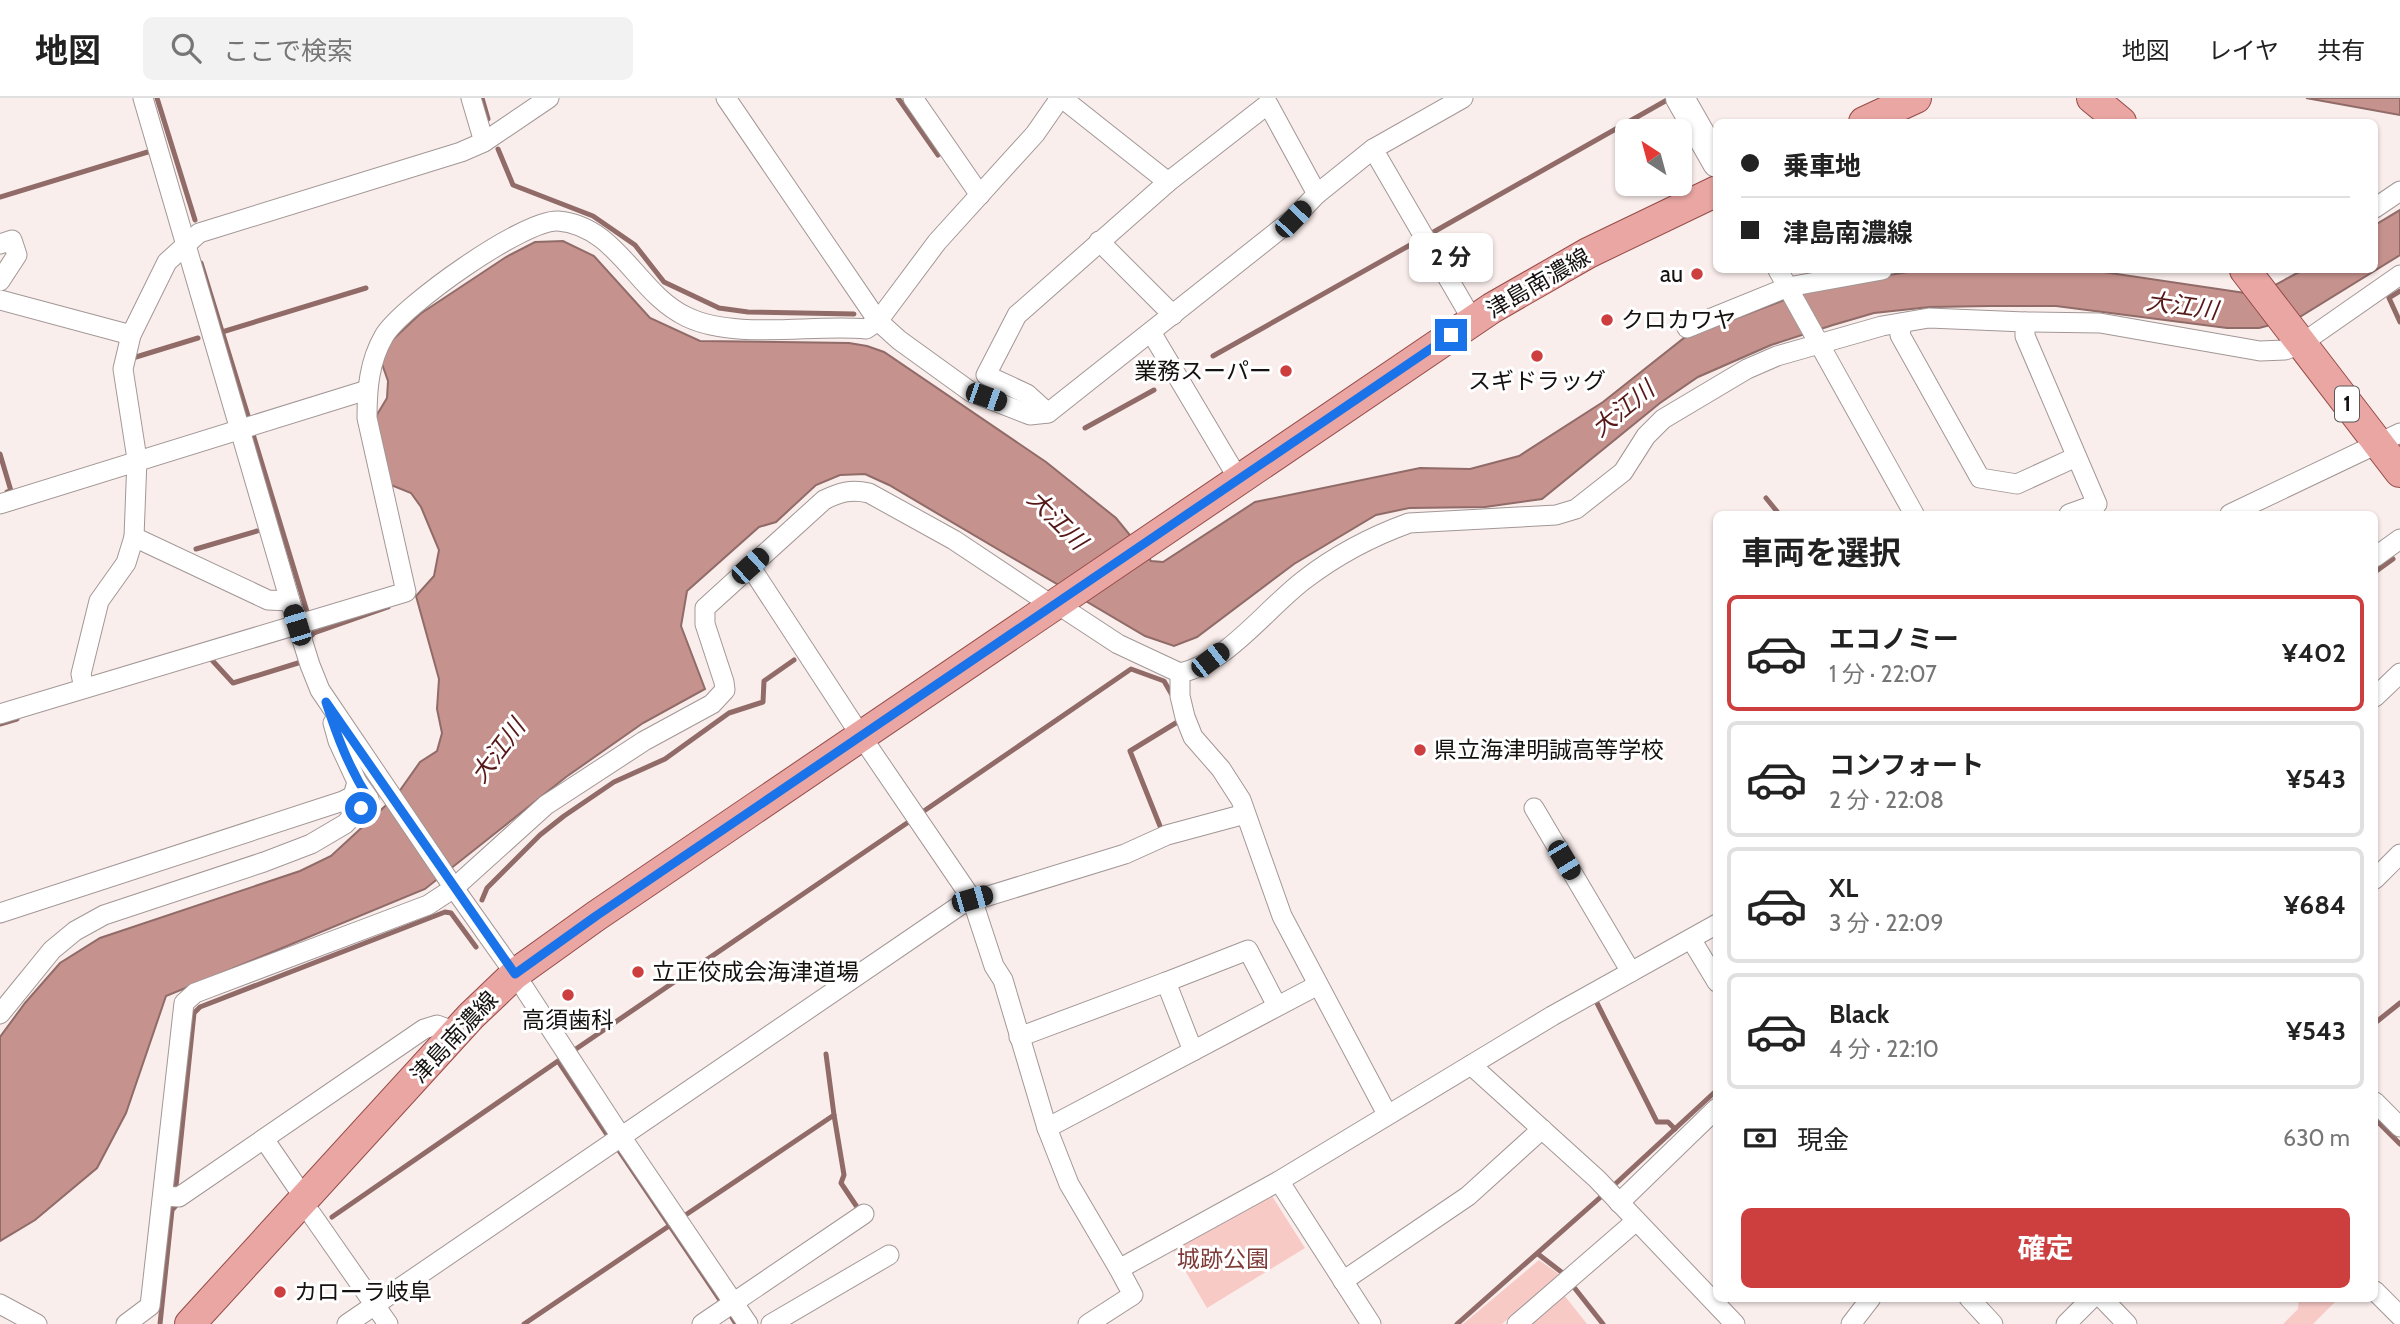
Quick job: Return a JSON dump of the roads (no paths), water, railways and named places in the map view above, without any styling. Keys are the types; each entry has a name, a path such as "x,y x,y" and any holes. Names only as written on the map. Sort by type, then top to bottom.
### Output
{"main road":[{"path":"1870,119 1916,98"},
{"path":"2092,98 2117,119"},
{"name":"津島南濃線","path":"190,1324 456,1032 515,974 596,916 1473,321 1588,253 1713,193"},
{"name":"1","path":"2248,273 2298,339 2389,439 2400,472"}],"street":[{"path":"0,1014 52,950 75,931 104,915 311,844 345,824 369,799 338,741 289,601 143,98"},
{"path":"471,98 484,142"},
{"path":"85,688 81,674 99,601 126,563 134,537 137,460 123,369 131,335 166,262 200,233 461,152 484,142 550,98"},
{"path":"726,98 878,320 899,340 971,392 1030,415 1048,413 1293,219 1317,194 1373,149 1463,98"},
{"path":"913,98 979,195"},
{"path":"0,714 407,592 367,418 370,372 384,337 394,321 432,289 527,229 556,221 583,227 612,246 662,302 688,317 712,325 757,329 866,328 878,320 937,242 1035,134 1061,98 1168,183"},
{"path":"1680,98 1713,156"},
{"path":"1048,413 1027,394 986,375 1017,315 1099,241 1267,101 1317,194"},
{"path":"1373,149 1473,321"},
{"path":"2378,206 2400,191"},
{"path":"0,244 12,240 17,255 0,281"},
{"path":"1099,241 1172,315"},
{"path":"1780,273 1912,511"},
{"path":"1687,328 1789,290 1868,273"},
{"path":"126,1324 150,1307 184,1003 194,993 428,905 546,805 644,741 721,697 725,691 724,682 705,624 705,608 824,500 841,492 856,490 869,493 954,540 1058,603 1118,644 1180,673 1196,670 1210,660 1244,634 1269,608 1305,579 1388,530 1409,523 1556,515 1576,509 1623,472 1646,436 1663,419 1747,369 1817,342 1929,318 2100,323 2260,351 2285,350 2298,339 2400,275"},
{"path":"0,300 131,335"},
{"path":"2025,322 2025,336 2097,504 2077,511"},
{"path":"1902,323 1900,335 1980,478 2017,484 2077,457"},
{"path":"1151,332 1239,480"},
{"path":"0,504 367,390"},
{"path":"2236,511 2389,439"},
{"path":"134,537 268,600 289,601"},
{"path":"2378,555 2400,539"},
{"path":"750,566 972,899 994,966 1003,980 1047,1128 1069,1184 1133,1295 1088,1324"},
{"path":"1180,673 1182,706 1193,737 1221,769 1241,800 1282,916 1387,1114"},
{"path":"2378,694 2400,673"},
{"path":"326,702 515,974 748,1324"},
{"path":"0,913 343,802 353,796 358,782"},
{"path":"1534,808 1630,972"},
{"path":"347,1324 961,904 1125,854 1167,835 1245,814"},
{"path":"2378,876 2400,854"},
{"path":"1119,1269 1279,1181 1552,1016 1713,926"},
{"path":"1691,939 1713,975"},
{"path":"1019,1037 1248,950 1277,1006"},
{"path":"1166,982 1193,1051"},
{"path":"1047,1128 1318,985"},
{"path":"163,1196 179,1197 424,1029 437,1025 456,1032"},
{"path":"1471,1065 1597,1179 1713,1301"},
{"path":"2378,1105 2400,1127"},
{"path":"1619,1202 1713,1112"},
{"path":"1343,1281 1468,1196 1542,1129"},
{"path":"264,1139 303,1201 388,1324"},
{"path":"1279,1181 1371,1324"},
{"path":"702,1324 864,1214"},
{"path":"1517,1324 1636,1221"},
{"path":"771,1324 889,1255"},
{"path":"2378,1294 2400,1316"},
{"path":"1714,1302 1735,1324"},
{"path":"1851,1324 1868,1302"},
{"path":"1973,1302 1993,1324"},
{"path":"2066,1324 2088,1302"},
{"path":"2106,1302 2127,1324"},
{"path":"0,1304 37,1324"}],"water":[{"path":"2306,98 2400,98 2400,115"},
{"path":"2400,210 2400,255 2378,269 2378,223"},
{"name":"大江川","path":"563,241 594,256 650,318 700,341 849,343 884,352 1046,462 1116,518 1151,561 1163,562 1255,502 1420,468 1470,469 1519,456 1603,402 1684,338 1803,293 1844,282 1902,273 2110,273 2245,293 2269,288 2298,273 2371,273 2298,318 2259,328 2227,328 2056,306 1930,307 1874,313 1833,325 1771,345 1698,377 1660,403 1542,499 1485,507 1409,508 1376,515 1294,564 1197,637 1174,646 1145,636 889,485 865,474 840,475 816,485 776,522 759,527 687,591 681,626 705,689 643,723 566,777 425,889 166,996 126,1113 97,1168 35,1220 0,1241 0,1037 60,963 100,938 300,871 331,856 396,796 420,762 437,751 442,733 437,709 439,679 416,596 434,576 439,550 421,507 411,493 391,485 375,418 387,398 388,381 382,364 388,344 420,314 506,257 535,242"}],"waterway":[{"path":"157,98 195,220"},
{"path":"482,98 488,119"},
{"path":"898,98 938,155"},
{"path":"1430,234 1667,100"},
{"path":"498,149 513,185 593,216 635,245 664,282 719,308 748,312 854,314"},
{"path":"0,197 151,151"},
{"path":"1213,356 1419,240"},
{"path":"201,263 249,419"},
{"path":"222,332 366,288"},
{"path":"2400,291 2389,298 2400,322"},
{"path":"136,357 198,338"},
{"path":"1085,428 1154,390"},
{"path":"252,431 308,615"},
{"path":"0,454 11,491 7,492"},
{"path":"1766,498 1777,511"},
{"path":"196,549 257,531"},
{"path":"2378,570 2393,559"},
{"path":"310,637 314,633 388,607"},
{"path":"210,658 233,683 298,663"},
{"path":"482,900 487,888 540,835 564,816 614,782 665,759 729,713 763,702 764,681 794,660"},
{"path":"921,813 1131,669 1164,681 1172,695"},
{"path":"0,724 17,719"},
{"path":"1160,826 1130,751 1179,721"},
{"path":"573,1051 910,821"},
{"path":"178,1190 176,1186 194,1013 200,1007 445,912 451,913 476,947"},
{"path":"1596,1001 1657,1122 1668,1122 1675,1129"},
{"path":"2378,1021 2400,1003"},
{"path":"684,1216 834,1115 826,1054"},
{"path":"332,1217 558,1061 608,1136"},
{"path":"1612,1187 1713,1094"},
{"path":"834,1115 844,1175 841,1183 859,1210"},
{"path":"2378,1122 2400,1144"},
{"path":"618,1149 720,1300"},
{"path":"1457,1324 1603,1195"},
{"path":"160,1324 172,1210 179,1202"},
{"path":"524,1324 669,1226"},
{"path":"1538,1254 1564,1274"},
{"path":"1573,1286 1603,1324"},
{"path":"731,1316 736,1324"}],"place":[{"name":"au","path":"1697,274"},
{"name":"クロカワヤ","path":"1607,320"},
{"name":"スギドラッグ","path":"1537,356"},
{"name":"業務スーパー","path":"1286,371"},
{"name":"県立海津明誠高等学校","path":"1420,750"},
{"name":"立正佼成会海津道場","path":"638,972"},
{"name":"高須歯科","path":"568,995"},
{"name":"カローラ岐阜","path":"280,1292"}],"park label":[{"name":"城跡公園","path":"1223,1259"}]}
